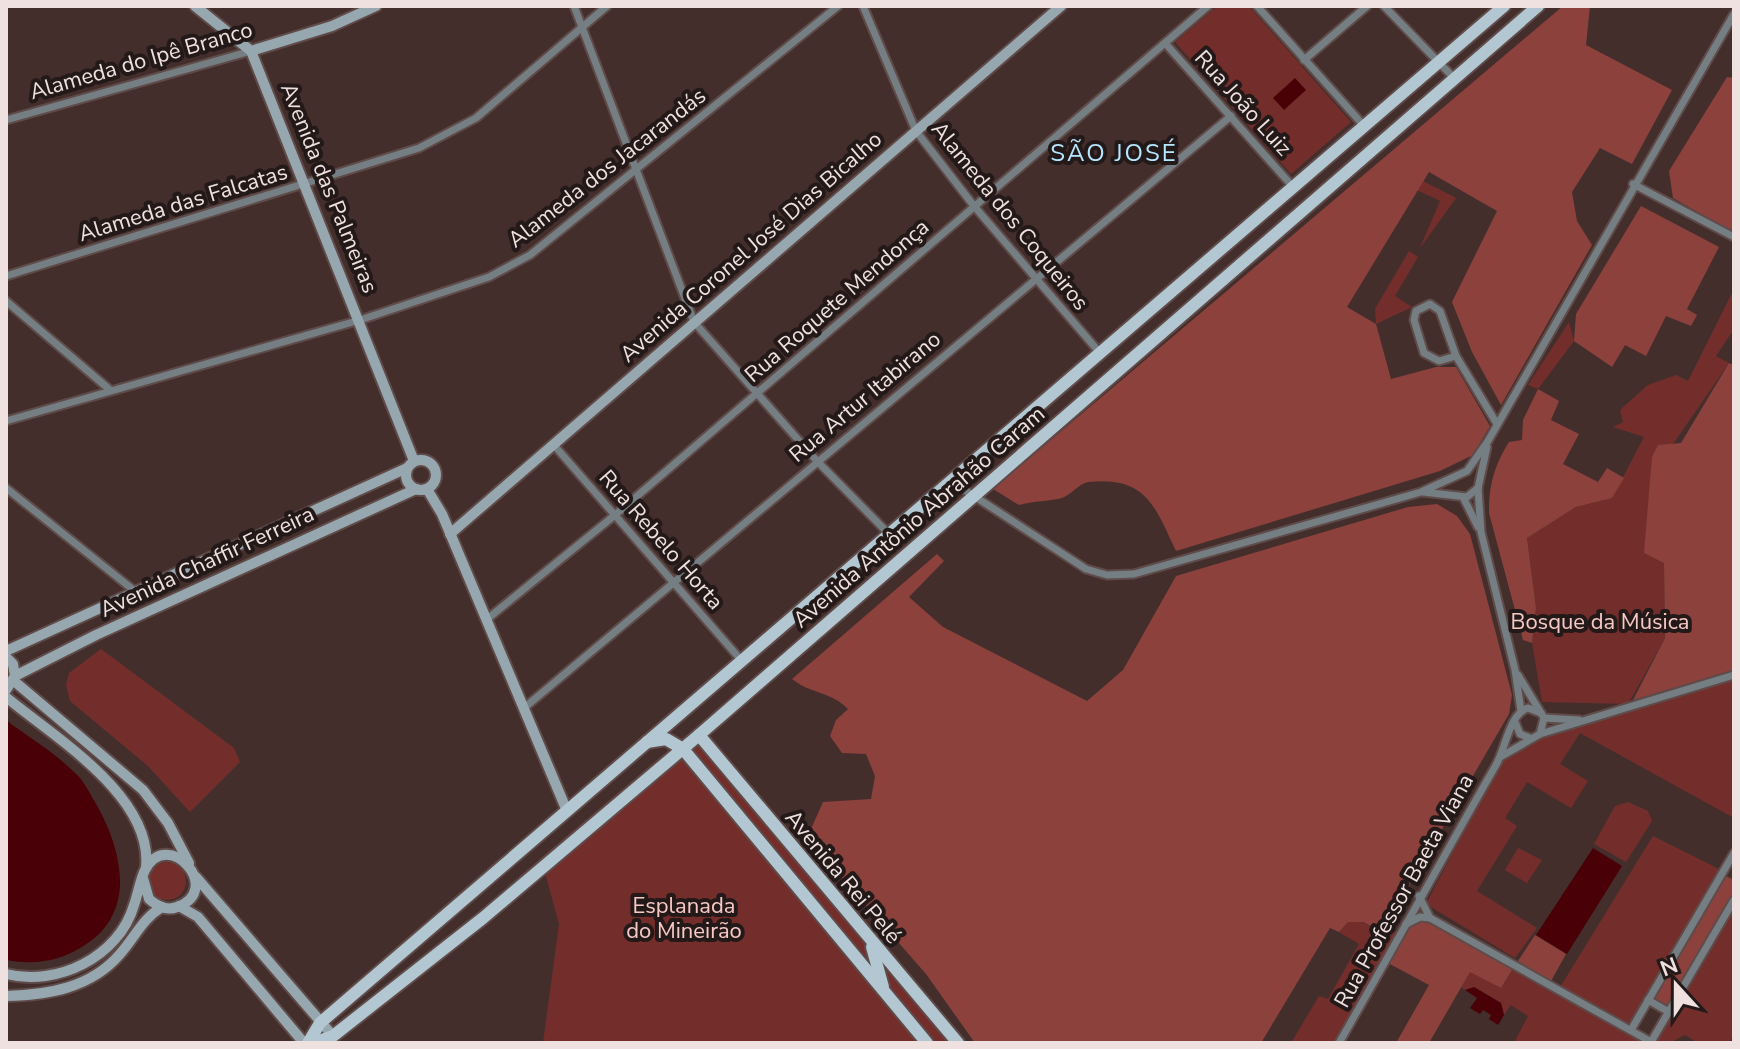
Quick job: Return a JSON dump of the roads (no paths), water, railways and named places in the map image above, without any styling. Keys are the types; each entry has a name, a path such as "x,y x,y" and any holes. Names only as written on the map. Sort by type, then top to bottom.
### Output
{"main road":[{"name":"Avenida Antônio Abrahão Caram","path":"309,1043 320,1023 1504,6"},
{"name":"Avenida Antônio Abrahão Caram","path":"309,1043 336,1039 683,749 1538,6"},
{"path":"1196,271 1211,288"},
{"name":"Avenida Rei Pelé","path":"699,735 958,1043"},
{"path":"647,742 666,739 683,749"},
{"name":"Avenida Rei Pelé","path":"683,749 927,1043"},
{"path":"753,832 790,844"},
{"path":"499,870 517,889"},
{"path":"465,900 482,918"},
{"path":"871,943 885,994"}],"street":[{"name":"Avenida das Palmeiras","path":"195,6 251,51 415,463"},
{"name":"Alameda do Ipê Branco","path":"6,120 251,51 332,26 376,6"},
{"path":"574,6 694,322 817,461 889,534"},
{"name":"Alameda das Falcatas","path":"6,276 419,148 476,118 607,6"},
{"name":"Alameda dos Jacarandás","path":"6,421 109,389 360,320 503,270 530,255 838,6"},
{"name":"Alameda dos Coqueiros","path":"863,6 916,131 974,206 1100,353"},
{"name":"Avenida Coronel José Dias Bicalho","path":"449,531 1061,6"},
{"name":"Rua Roquete Mendonça","path":"486,620 615,515 1208,6"},
{"path":"1257,6 1365,127"},
{"path":"1304,60 1367,6"},
{"path":"1384,6 1454,78"},
{"path":"951,481 1086,569 1107,575 1134,574 1421,492 1467,471 1488,441 1633,184 1734,14"},
{"name":"Rua João Luiz","path":"1165,43 1294,188"},
{"name":"Rua Artur Itabirano","path":"524,708 1034,277 1231,116"},
{"path":"1633,184 1734,237"},
{"path":"6,301 109,389"},
{"path":"1456,356 1439,361 1424,353 1415,328 1416,311 1430,304 1440,311 1456,356 1497,424"},
{"path":"1488,441 1478,485 1481,532 1515,670 1521,711"},
{"name":"Rua Rebelo Horta","path":"553,444 741,660"},
{"path":"442,514 421,489 408,483 415,463 432,465 442,514 567,811"},
{"name":"Avenida Chaffir Ferreira","path":"6,654 415,463"},
{"path":"1467,471 1474,475 1478,485"},
{"path":"1454,476 1452,487 1481,532"},
{"path":"421,489 435,479"},
{"path":"1421,492 1460,497 1472,495 1478,485"},
{"path":"6,488 136,592"},
{"name":"Avenida Chaffir Ferreira","path":"12,682 96,635 421,489"},
{"path":"6,654 13,664 12,682 143,790 168,823 205,892 336,1039"},
{"path":"1515,670 1531,703 1542,716 1540,734"},
{"path":"1589,719 1542,716 1533,708 1521,711 1515,719 1520,734 1530,738 1734,675"},
{"path":"6,697 119,793 144,839 145,893 162,907"},
{"name":"Rua Professor Baeta Viana","path":"1339,1043 1402,926 1501,757 1515,719"},
{"name":"Rua Professor Baeta Viana","path":"1501,757 1530,738"},
{"path":"1631,1030 1734,853"},
{"path":"6,974 30,977 63,973 91,960 113,942 128,922 144,874 158,857 166,855 183,859 190,865"},
{"path":"179,906 193,894 195,876"},
{"path":"1417,900 1430,918"},
{"path":"1402,926 1420,917 1430,918 1652,1042 1734,900"},
{"path":"6,996 58,991 95,975 120,954 151,914 162,907 179,906 198,917 309,1043"},
{"path":"1648,1000 1669,1012"}],"district":[{"name":"SÃO JOSÉ","path":"1114,153"}],"park label":[{"name":"Bosque da Música","path":"1600,622"},
{"name":"Esplanada do Mineirão","path":"684,918"}]}
